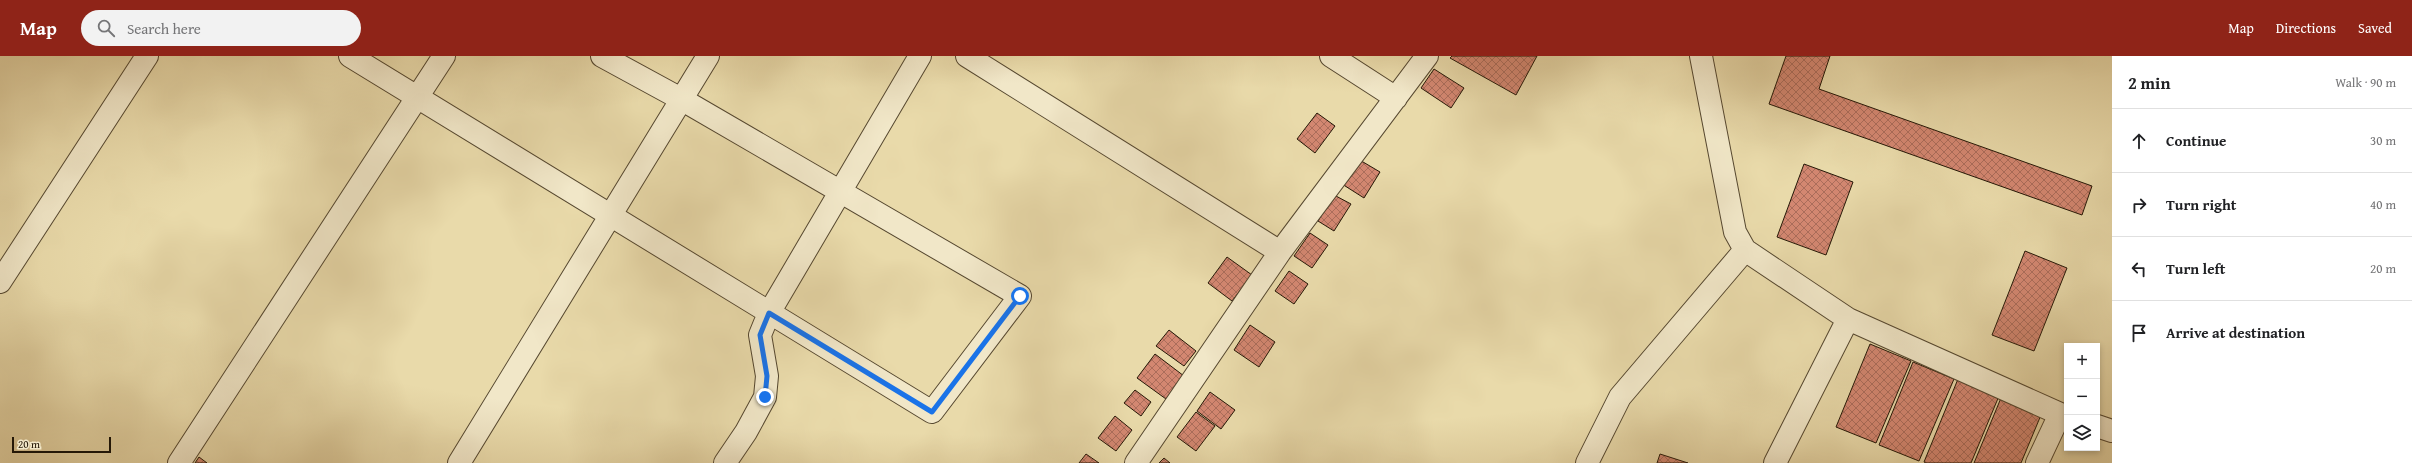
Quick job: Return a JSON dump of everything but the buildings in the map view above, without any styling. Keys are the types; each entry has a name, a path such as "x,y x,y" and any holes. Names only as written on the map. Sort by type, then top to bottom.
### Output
{"street":[{"path":"0,282 147,56"},
{"path":"350,56 932,412 1020,296 681,99 602,56"},
{"path":"179,463 444,56"},
{"path":"459,463 708,56"},
{"path":"725,463 746,432 765,397 767,376 760,335 769,313 920,56"},
{"path":"967,56 1280,252"},
{"path":"1330,56 1396,98"},
{"path":"1136,463 1280,252 1427,56"},
{"path":"1701,56 1735,232 1745,250 1848,319 2063,416 2037,463"},
{"path":"1588,463 1620,397 1745,250"},
{"path":"1775,463 1848,319"},
{"path":"2100,427 2112,431"}],"route":[{"path":"765,397 767,376 766,359 761,346 760,335 769,313 932,412 1020,296"}]}
